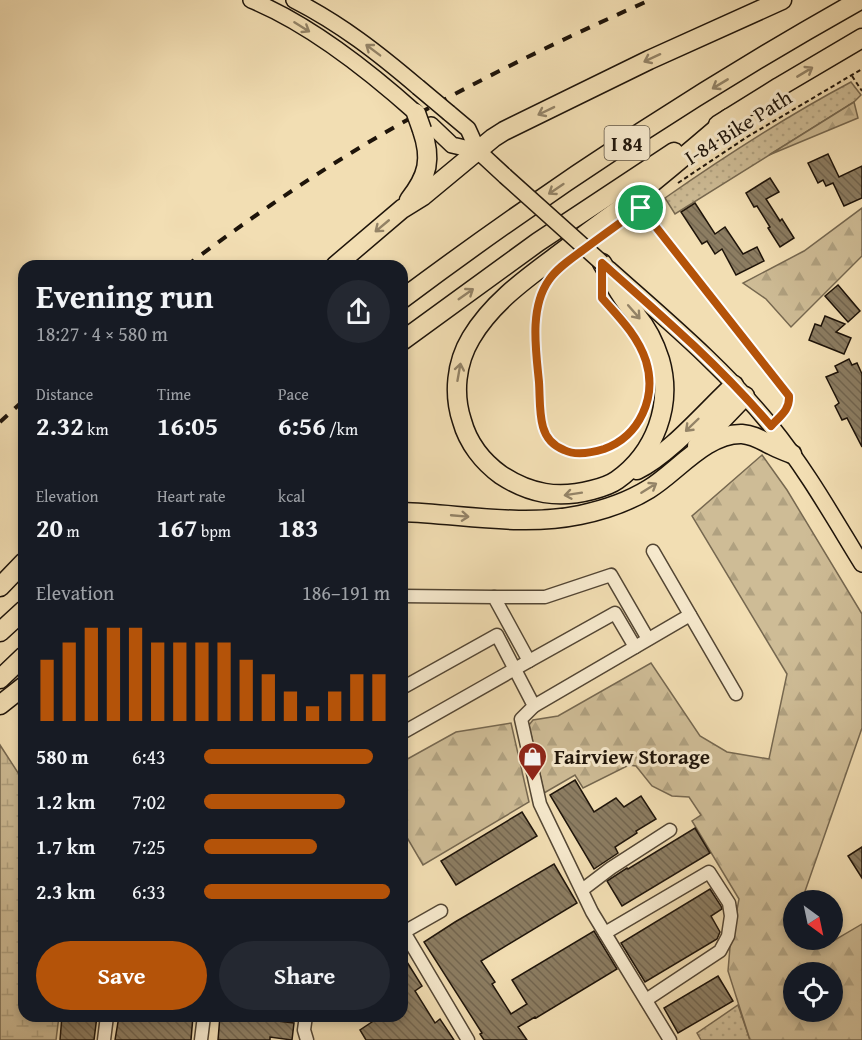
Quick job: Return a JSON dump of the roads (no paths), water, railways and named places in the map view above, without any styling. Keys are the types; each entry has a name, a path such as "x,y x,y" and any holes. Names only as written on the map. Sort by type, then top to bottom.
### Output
{"highway":[{"path":"342,260 402,209 423,196 504,131 649,60 782,0"},
{"name":"I 84","path":"408,294 513,218 602,159 702,95 860,0"},
{"name":"I 84","path":"408,337 538,242 645,171 862,38"},
{"path":"729,118 651,184 526,279 484,319 470,339 462,358 456,394 458,410 471,444 494,470 528,489 564,495 599,488 646,466 739,390"},
{"path":"402,209 421,183 428,161 423,123"},
{"path":"602,263 627,305 647,329 655,344 663,376 662,414 655,435 638,461 616,480"},
{"path":"691,455 739,390"},
{"path":"408,512 514,520 548,519 599,510 632,498 659,482 691,455 728,435 752,435 792,454"},
{"path":"0,587 18,568"},
{"path":"0,632 18,616"},
{"path":"0,679 18,662"},
{"path":"0,705 18,691"}],"main road":[{"path":"251,0 301,25 348,57 400,99 423,123 452,145 478,151"},
{"path":"294,0 328,19 374,50 468,129 478,151 707,357 771,426 792,454 862,564"}],"lane":[{"path":"653,551 736,694"},
{"path":"408,596 545,597 611,575 648,639"},
{"path":"494,597 529,661"},
{"path":"408,730 615,613 635,647"},
{"path":"670,1040 592,912 540,804 521,718 534,706 690,615"},
{"path":"408,685 496,635 534,706"},
{"path":"582,890 611,868 670,830"},
{"path":"605,933 709,872 729,903 731,916 728,936 720,951 646,1000"},
{"path":"408,930 441,911"},
{"path":"408,941 468,1040"},
{"path":"104,1040 106,1022"},
{"path":"201,1040 203,1022"},
{"path":"305,1022 304,1030 307,1040"}],"railway":[{"path":"194,260 284,196 386,132 450,96 650,0"},
{"path":"0,422 18,406"}],"place":[{"name":"Fairview Storage","path":"533,782"}]}
